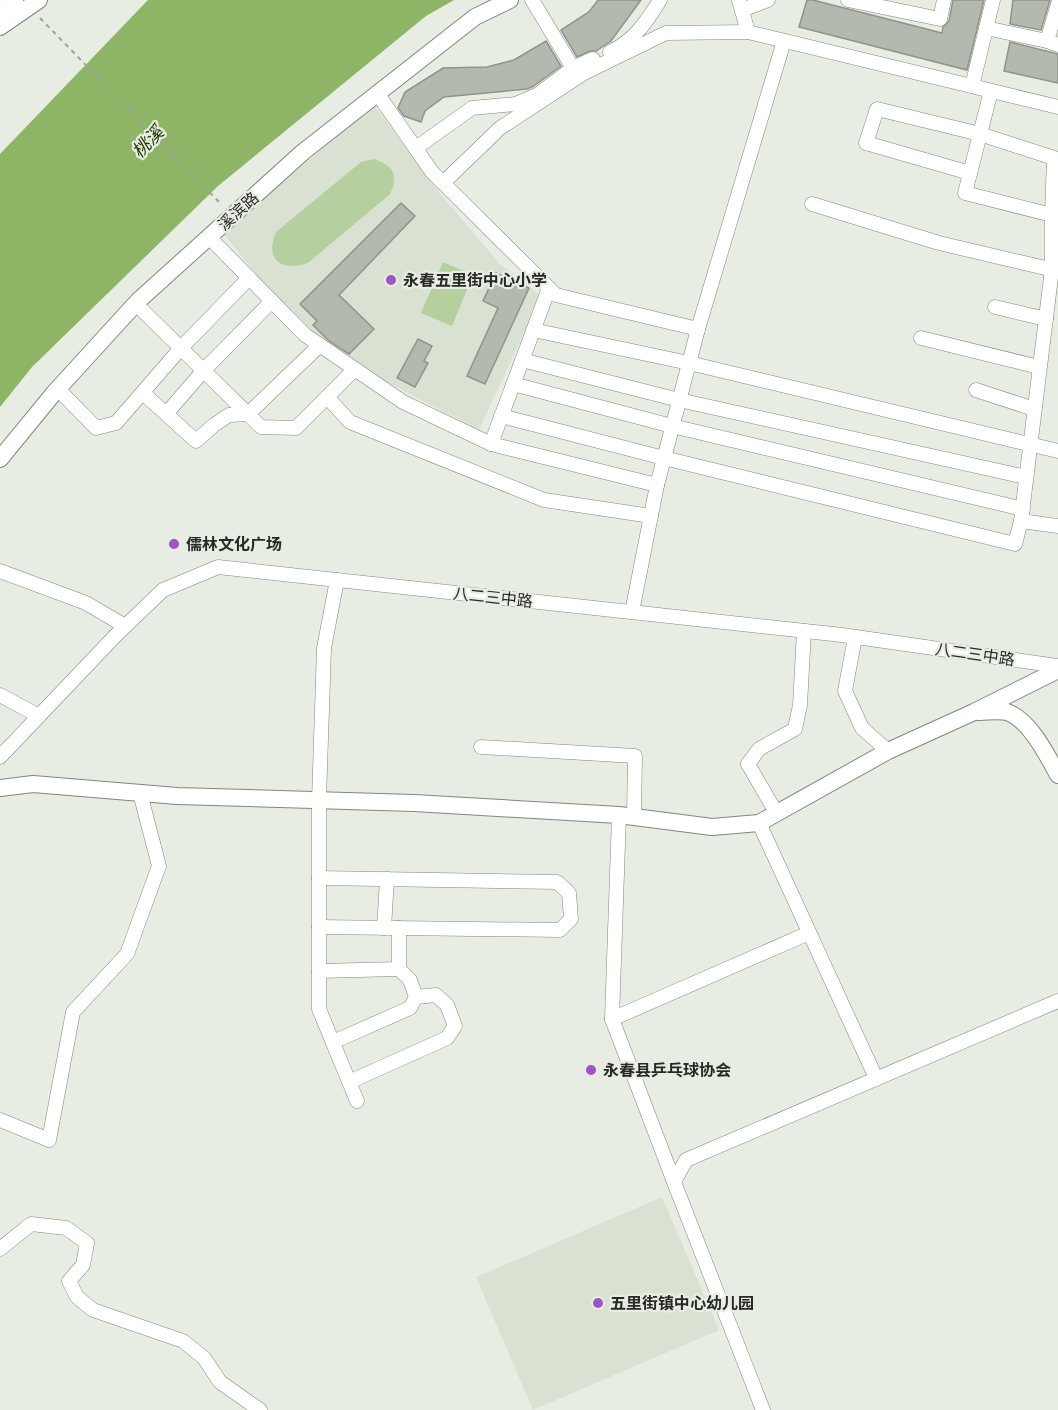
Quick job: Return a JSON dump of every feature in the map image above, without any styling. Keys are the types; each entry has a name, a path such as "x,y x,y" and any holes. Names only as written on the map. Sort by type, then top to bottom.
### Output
{"main road":[{"name":"溪滨路","path":"0,459 58,389 136,304 303,152 475,16 510,0"},
{"path":"0,10 28,2"},
{"path":"0,27 28,2"},
{"name":"八二三中路","path":"0,788 33,784 177,796 414,803 626,816 711,827 759,823 888,751 974,712 1058,668"},
{"path":"974,712 1006,712 1023,723 1041,744 1058,775"}],"street":[{"path":"532,0 573,68"},
{"path":"416,148 472,108 516,104 537,95 573,68 618,48 644,26 660,0"},
{"path":"748,32 740,5 768,0"},
{"path":"848,0 940,18 944,0"},
{"path":"972,86 993,0"},
{"path":"986,28 1053,43 1058,4"},
{"path":"443,183 500,128 594,68 666,33 748,32 1058,107"},
{"path":"632,612 657,485 672,426 698,329 784,41"},
{"path":"991,91 965,193 1052,215"},
{"path":"377,93 432,172 556,295 698,329"},
{"path":"501,416 664,459 1015,544 1022,515 1046,319 1055,270 1052,215 1054,158 980,134 878,109 866,143 970,173"},
{"path":"812,204 939,243 1055,270"},
{"path":"209,237 305,335 403,402 491,444 657,485"},
{"path":"58,389 96,428 116,423 181,348 249,278"},
{"path":"491,444 549,288"},
{"path":"166,414 204,370 272,301"},
{"path":"136,304 261,427 296,429 355,369"},
{"path":"995,307 1046,319"},
{"path":"534,330 689,363 1058,451"},
{"path":"921,338 1040,367"},
{"path":"143,393 196,441 229,415 248,414 320,345"},
{"path":"522,360 679,400 1026,477"},
{"path":"513,384 1058,526"},
{"path":"976,390 1034,409"},
{"path":"327,397 350,422 544,500 651,516"},
{"name":"八二三中路","path":"0,757 125,626 163,590 218,567 855,637 1058,668"},
{"path":"0,571 86,603 125,626"},
{"path":"337,580 324,648 318,800 319,1009 357,1101"},
{"path":"777,814 748,764 759,749 795,729 800,705 804,631"},
{"path":"855,637 845,691 862,728 888,751"},
{"path":"0,695 39,716"},
{"path":"481,747 635,756 626,816 612,1019 764,1410"},
{"path":"0,1120 48,1140 73,1011 127,954 159,866 140,793"},
{"path":"759,823 876,1078"},
{"path":"319,878 557,882 569,893 571,919 560,930 319,927"},
{"path":"384,928 387,879"},
{"path":"333,1042 410,1008 416,997 410,980 399,969 399,928"},
{"path":"612,1019 810,933"},
{"path":"319,970 399,969"},
{"path":"349,1082 447,1038 455,1026 447,1005 436,995 416,997"},
{"path":"674,1182 686,1160 1058,1001"},
{"path":"0,1249 31,1224 66,1228 87,1243 83,1264 69,1281 77,1297 93,1310 183,1341 204,1359 220,1382 260,1410"}],"path":[{"path":"28,2 232,216"}],"shaded area":[{"name":"永春五里街中心小学","path":"374,105 437,190 501,265 541,296 479,430 350,363 288,314 223,233"},
{"path":"374,159 390,168 394,176 390,194 308,263 290,266 278,261 272,250 276,232 361,162"},
{"path":"443,262 473,275 452,326 421,313"},
{"name":"五里街镇中心幼儿园","path":"662,1197 719,1330 533,1410 476,1277"}],"water":[{"name":"桃溪","path":"148,0 454,0 426,16 218,186 32,367 0,407 0,154"}],"building":[{"path":"598,0 641,0 611,41 596,51 590,51 577,57 561,30 589,12"},
{"path":"807,0 942,33 943,27 949,21 953,0 984,0 967,70 799,27"},
{"path":"1013,0 1050,0 1041,30 1010,24"},
{"path":"546,41 561,66 532,87 444,97 425,111 421,122 404,116 398,108 405,92 443,68 487,67 514,60"},
{"path":"1010,42 1058,54 1058,83 1004,71"},
{"path":"401,203 415,216 339,295 374,329 349,354 329,341 313,325 317,321 300,304"},
{"path":"496,273 529,288 485,384 467,376 498,308 483,301"},
{"path":"418,339 432,346 424,361 428,363 415,387 397,378"}],"place":[{"name":"永春五里街中心小学","path":"391,280"},
{"name":"儒林文化广场","path":"174,544"},
{"name":"永春县乒乓球协会","path":"591,1070"},
{"name":"五里街镇中心幼儿园","path":"598,1303"}]}
